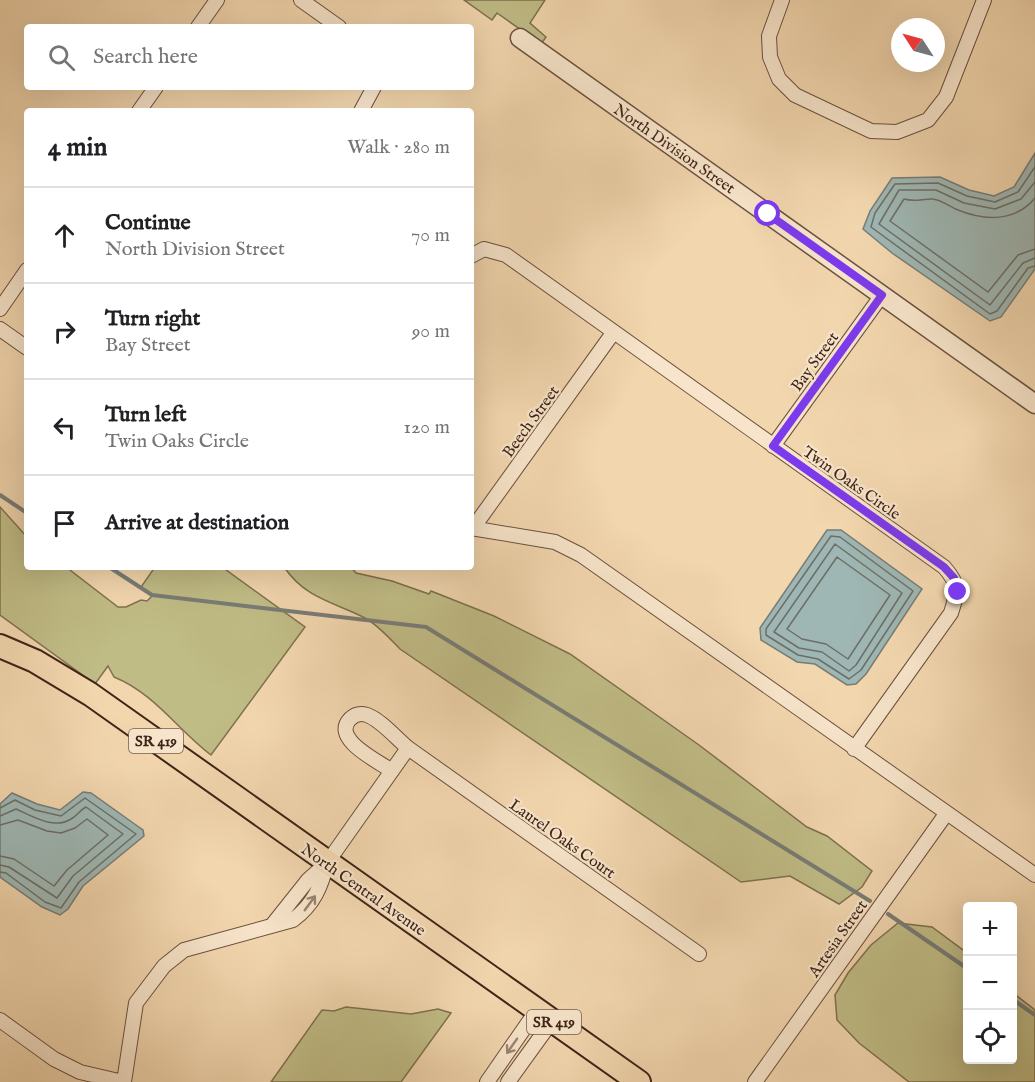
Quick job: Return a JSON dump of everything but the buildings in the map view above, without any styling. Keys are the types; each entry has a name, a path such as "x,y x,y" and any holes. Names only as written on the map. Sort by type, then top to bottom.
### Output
{"main road":[{"name":"North Central Avenue","path":"0,646 35,662 90,694 639,1082"}],"street":[{"path":"200,24 217,0"},
{"path":"301,0 335,24"},
{"path":"782,0 769,36 770,57 779,79 795,95 872,131 897,132 928,120 946,97 984,0"},
{"name":"North Division Street","path":"520,38 1035,404"},
{"path":"141,108 154,90"},
{"path":"363,108 372,90"},
{"name":"Twin Oaks Circle","path":"474,254 484,249 506,255 944,567 954,578 958,592 951,613 854,749"},
{"path":"0,309 24,274"},
{"name":"Bay Street","path":"773,446 882,295"},
{"path":"0,329 24,346"},
{"name":"Beech Street","path":"474,525 614,333"},
{"path":"474,528 555,542 574,551 1035,875"},
{"name":"Laurel Oaks Court","path":"392,771 351,744 345,734 346,725 352,717 360,713 370,716 408,748 699,954"},
{"path":"0,1020 54,1059 80,1072 124,1082 136,1003 164,966 184,950 273,924 308,880 327,863 408,748"},
{"name":"Artesia Street","path":"755,1082 946,814"},
{"path":"487,1082 545,1015"},
{"path":"508,1082 545,1015"}],"shaded area":[{"path":"464,0 545,0 530,23 546,37 541,44 497,13 492,20"},
{"path":"0,507 24,534 24,570 70,570 118,607 126,607 141,600 147,601 152,596 141,587 153,570 226,570 305,627 211,755 154,702 114,677 108,666 95,684 0,615"},
{"path":"286,570 354,570 356,573 392,581 429,594 431,591 494,616 570,654 699,745 807,827 827,836 872,871 862,887 839,904 790,876 741,882 400,649 370,621 311,593"},
{"path":"898,923 932,927 963,950 963,1064 1017,1064 1017,996 1035,1010 1035,1082 909,1082 859,1043 837,1020 835,995 848,973 871,945"},
{"path":"346,1007 411,1014 438,1009 451,1013 401,1082 271,1082 322,1010 334,1011"}],"water":[{"path":"1035,153 1035,269 1001,317 990,321 892,253 863,229 870,211 892,178 940,177 969,190 994,196 1014,187"},
{"path":"827,530 841,530 922,589 866,674 856,684 847,685 815,664 797,662 761,640 760,628"},
{"path":"83,792 91,793 143,830 144,836 83,886 68,909 60,915 42,907 0,877 0,804 12,793 37,804 60,810"}],"waterway":[{"path":"0,495 24,511"},
{"path":"114,570 152,595 426,627 870,901"},
{"path":"888,914 963,966"},
{"path":"1017,1002 1035,1015"}],"route":[{"path":"768,214 882,295 773,446 944,567 954,578 958,592"}]}
